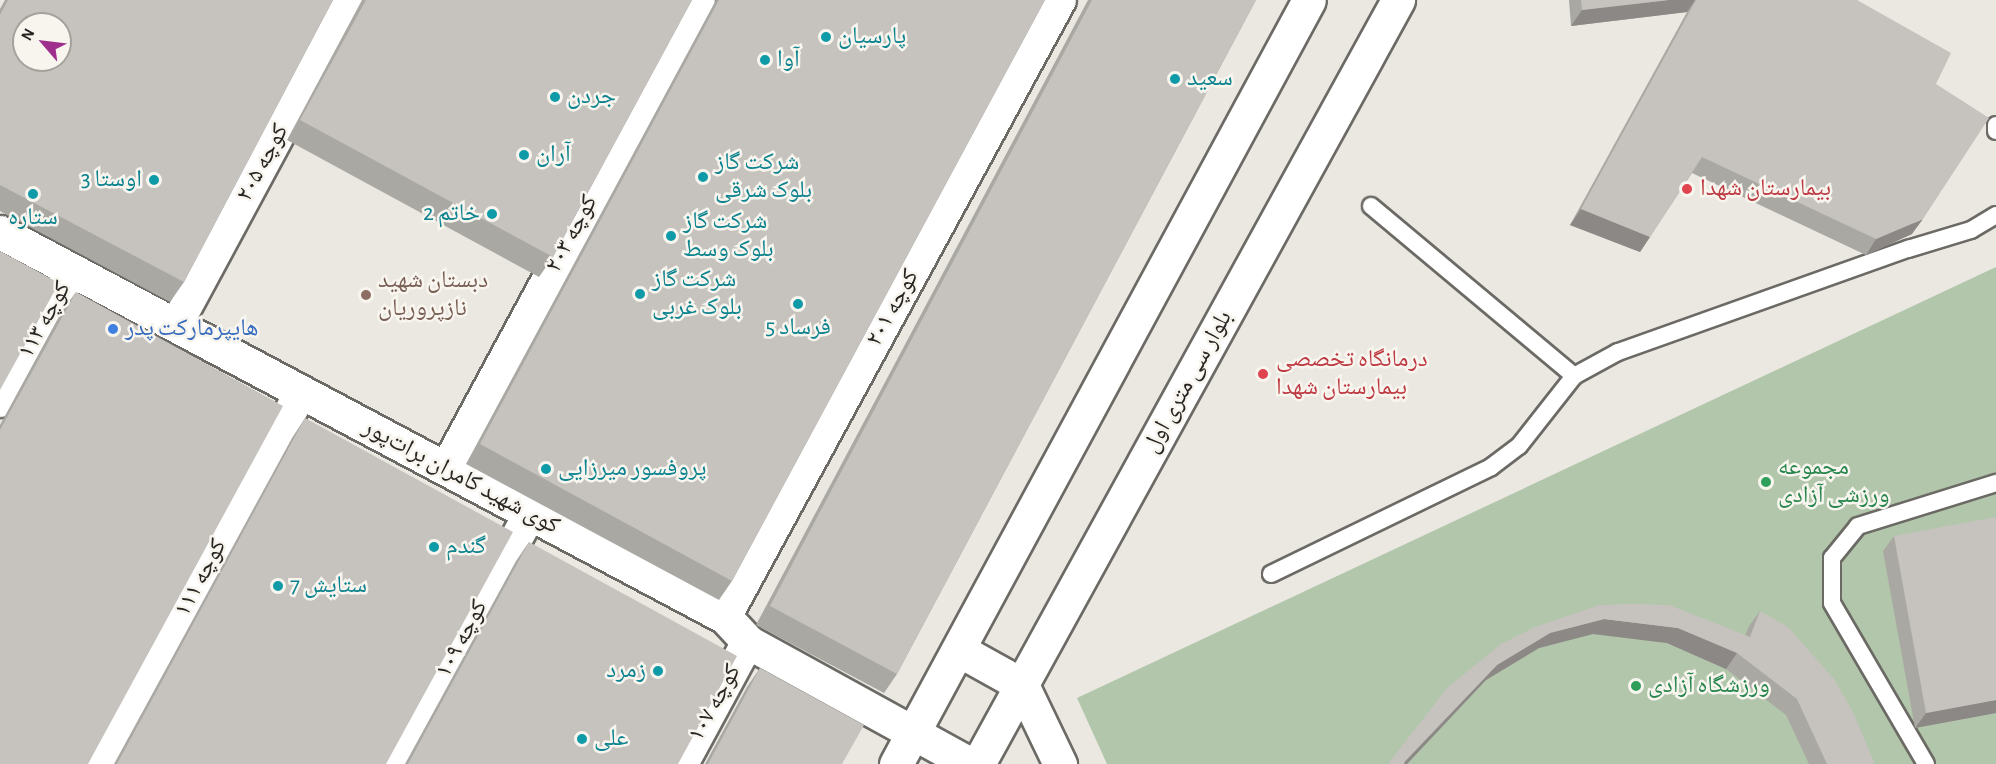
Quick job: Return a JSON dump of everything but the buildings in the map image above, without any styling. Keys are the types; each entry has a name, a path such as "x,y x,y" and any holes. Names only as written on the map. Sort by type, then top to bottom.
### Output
{"main road":[{"path":"897,764 1309,0"},
{"name":"بلوار سی متری اول","path":"978,764 1398,0"},
{"name":"کوی شهید کامران برات‌پور","path":"0,232 725,617 748,642 970,764"},
{"path":"959,650 1022,685 1060,764"}],"street":[{"name":"کوچه ۲۰۵","path":"176,325 351,0"},
{"name":"کوچه ۲۰۳","path":"446,469 699,0"},
{"name":"کوچه ۲۰۱","path":"725,617 1060,0"},
{"name":"کوچه ۱۱۳","path":"0,401 72,270"},
{"name":"کوچه ۱۱۱","path":"100,764 301,392"},
{"name":"کوچه ۱۰۹","path":"394,764 530,513"},
{"name":"کوچه ۱۰۷","path":"682,764 748,642"}],"lane":[{"path":"1996,125 1996,131"},
{"path":"1371,206 1574,376"},
{"path":"1271,574 1491,467 1519,446 1574,376 1618,352 1908,249 1971,230 1996,215"},
{"path":"1926,764 1832,603 1832,558 1858,526 1996,483"}],"green space":[{"name":"مجموعه ورزشی آزادی","path":"1996,267 1996,764 1107,764 1077,698"}],"place":[{"name":"پارسیان","path":"826,37"},
{"name":"آوا","path":"765,60"},
{"name":"سعید","path":"1175,79"},
{"name":"جردن","path":"555,97"},
{"name":"آران","path":"524,155"},
{"name":"شرکت گاز بلوک شرقی","path":"703,177"},
{"name":"اوستا 3","path":"154,180"},
{"name":"بیمارستان شهدا","path":"1687,189"},
{"name":"ستاره","path":"33,194"},
{"name":"خاتم 2","path":"492,214"},
{"name":"شرکت گاز بلوک وسط","path":"671,236"},
{"name":"شرکت گاز بلوک غربی","path":"640,294"},
{"name":"دبستان شهید نازپروریان","path":"366,295"},
{"name":"فرساد 5","path":"798,304"},
{"name":"هایپرمارکت پدر","path":"113,329"},
{"name":"درمانگاه تخصصی بیمارستان شهدا","path":"1263,374"},
{"name":"پروفسور میرزایی","path":"546,469"},
{"name":"مجموعه ورزشی آزادی","path":"1766,482"},
{"name":"گندم","path":"434,547"},
{"name":"ستایش 7","path":"278,586"},
{"name":"زمرد","path":"658,671"},
{"name":"ورزشگاه آزادی","path":"1636,686"},
{"name":"علی","path":"582,739"}]}
